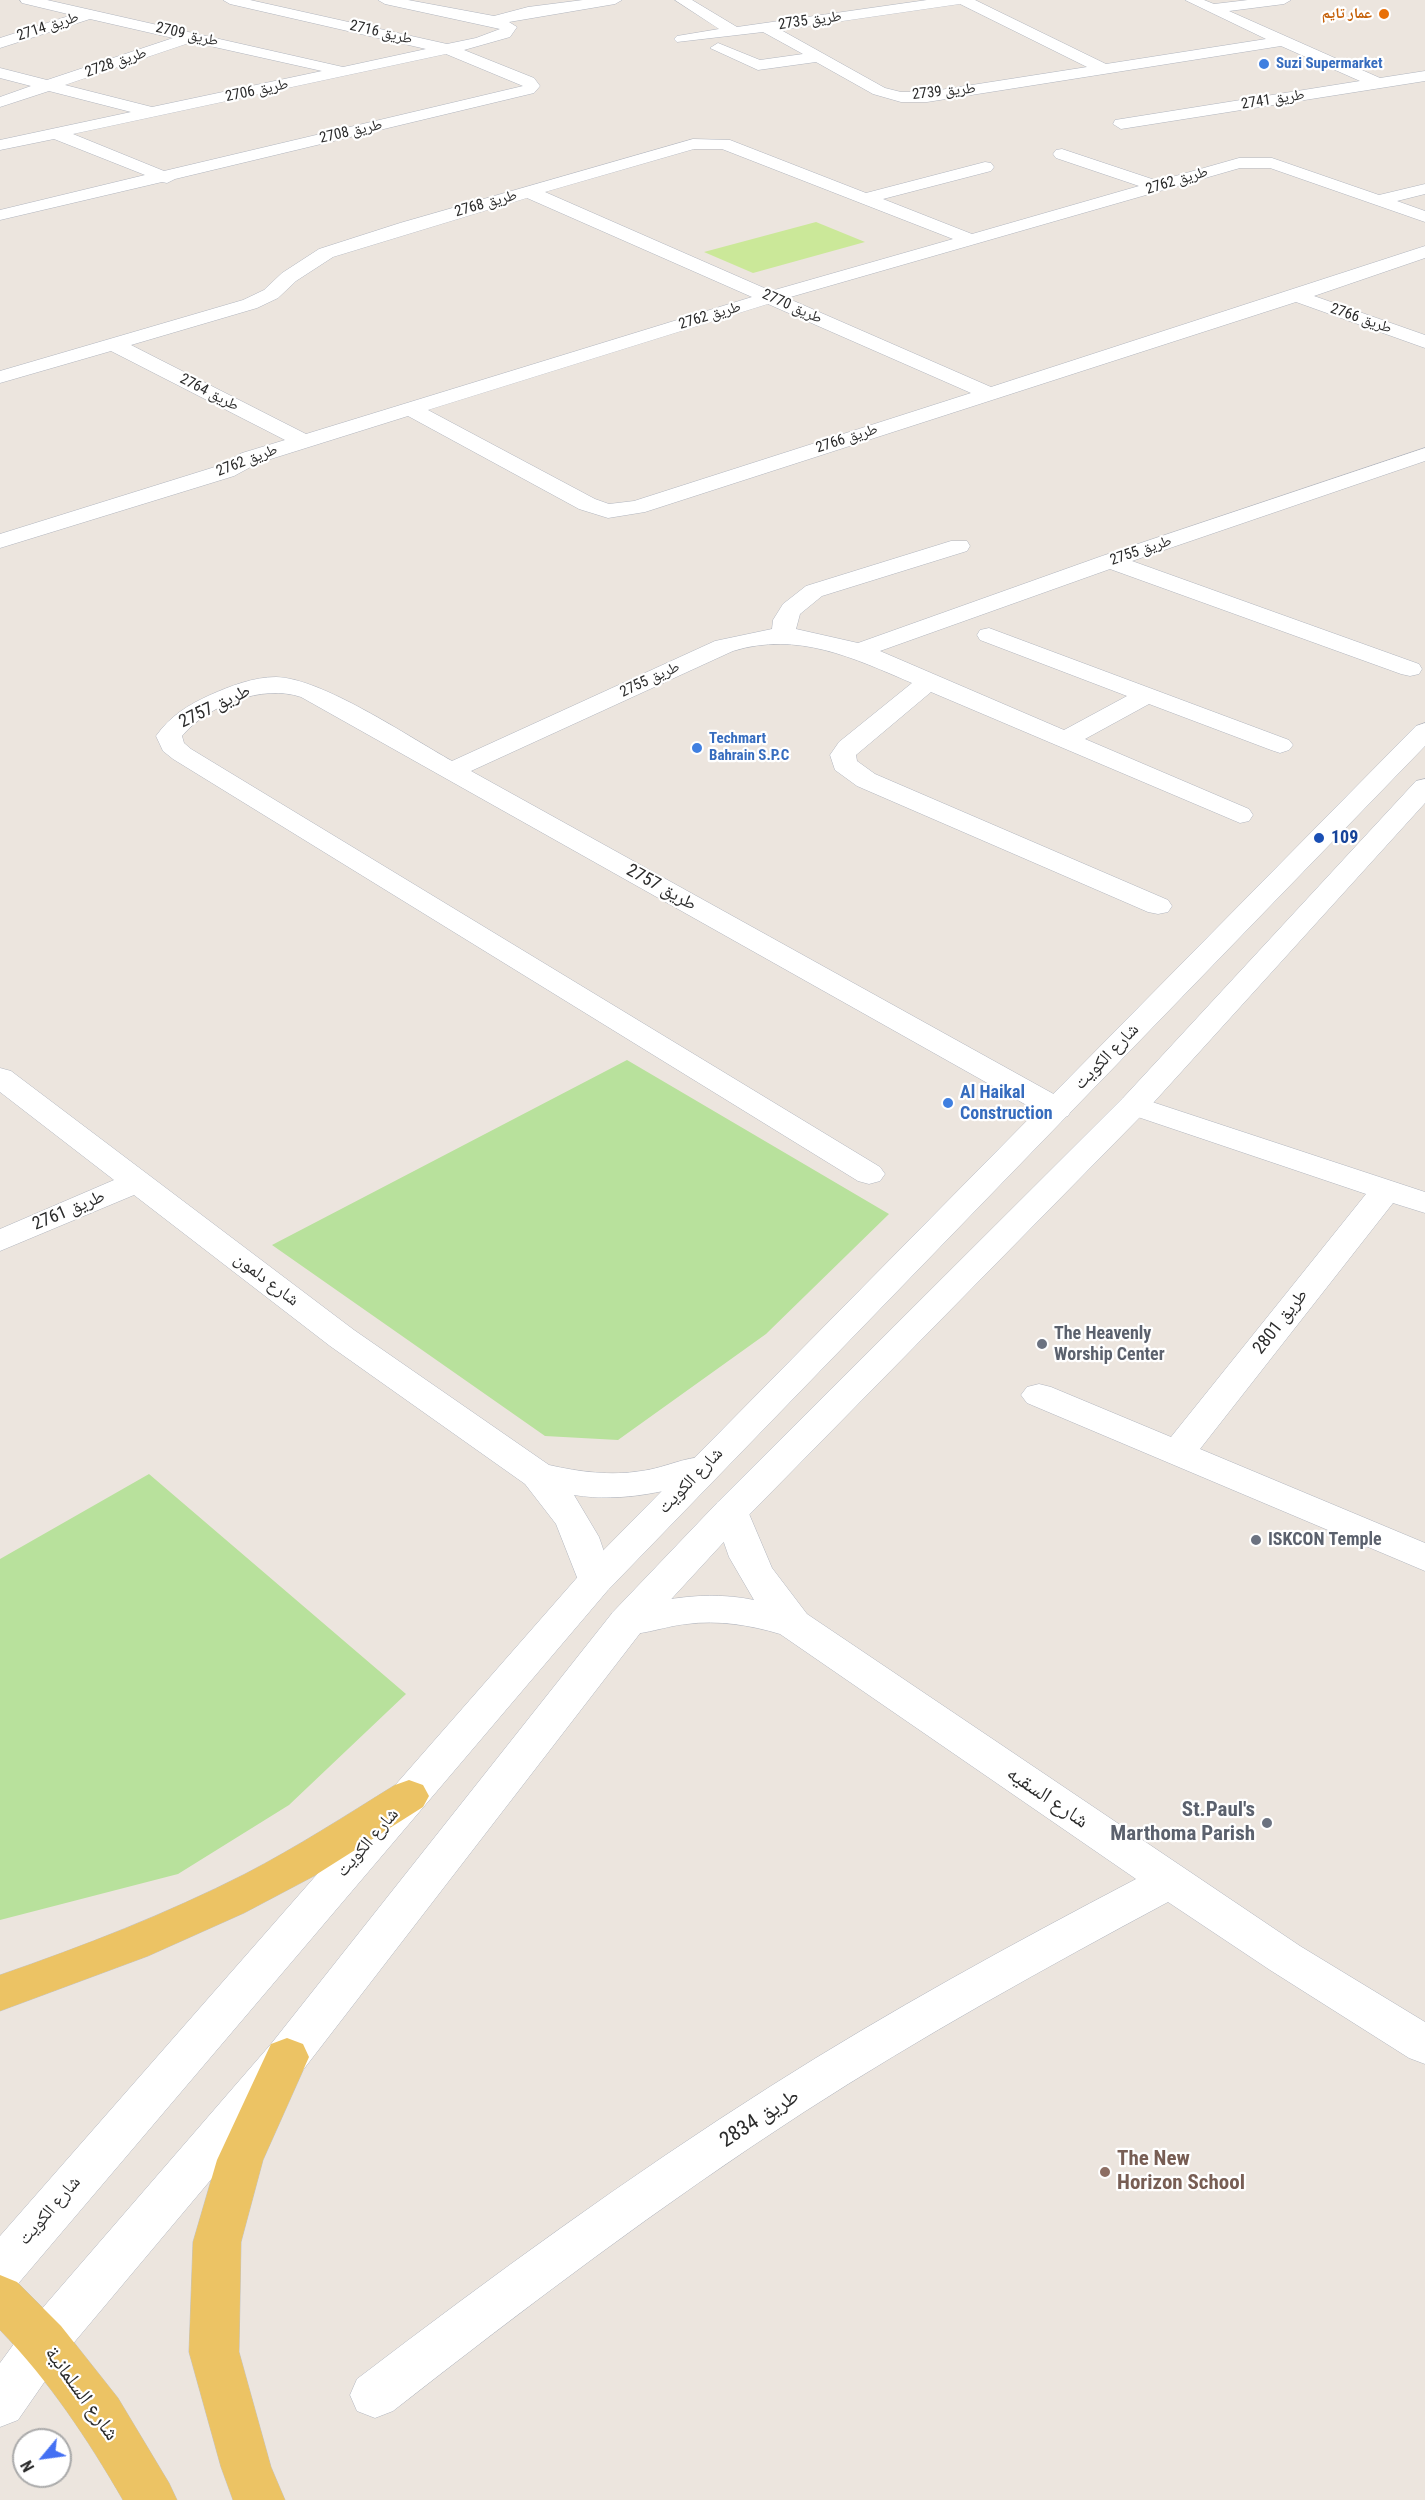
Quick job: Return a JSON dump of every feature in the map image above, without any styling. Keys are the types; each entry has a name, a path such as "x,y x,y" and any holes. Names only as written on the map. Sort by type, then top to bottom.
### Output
{"main road":[{"path":"0,1993 88,1962 176,1926 239,1896 337,1842 409,1796"},
{"path":"259,2500 246,2467 214,2352 218,2242 240,2160 287,2057"},
{"name":"شارع السلمانية","path":"0,2297 44,2342 100,2414 151,2500"}],"street":[{"name":"طريق 2709","path":"27,0 346,72"},
{"name":"طريق 2716","path":"230,0 447,49 528,81"},
{"path":"244,19 300,0"},
{"path":"385,0 502,24 528,12 615,0"},
{"path":"682,0 733,31"},
{"path":"961,0 1103,69"},
{"name":"طريق 2735","path":"682,39 961,0"},
{"path":"1192,0 1377,83"},
{"path":"1211,9 1284,0"},
{"name":"طريق 2714","path":"0,43 121,3"},
{"name":"طريق 2706","path":"0,145 447,49 505,34 502,24"},
{"name":"طريق 2728","path":"0,102 224,26"},
{"name":"طريق 2739","path":"765,27 879,91 900,97 927,97 1283,41"},
{"path":"718,48 758,64 819,57"},
{"path":"0,73 154,113"},
{"name":"طريق 2741","path":"1121,124 1425,76"},
{"name":"طريق 2708","path":"0,215 528,90 532,86 528,81"},
{"path":"14,128 28,139"},
{"path":"57,134 162,175 187,188"},
{"name":"طريق 2768","path":"0,377 250,304 271,294 289,277 326,253 406,226 693,144 724,144 972,240"},
{"path":"1062,154 1159,187"},
{"name":"طريق 2762","path":"0,541 226,471 250,458 303,441 770,297 1239,163 1255,161 1272,164 1380,200 1425,218"},
{"path":"868,198 985,167"},
{"path":"1181,180 1210,190"},
{"path":"1380,200 1425,189"},
{"name":"طريق 2770","path":"530,192 988,393"},
{"name":"طريق 2766","path":"411,409 586,504 608,511 637,507 1296,296 1425,252"},
{"name":"طريق 2766","path":"1296,296 1425,342"},
{"name":"طريق 2764","path":"115,345 303,441"},
{"name":"طريق 2755","path":"858,651 1110,561 1425,454"},
{"path":"0,528 204,464 250,458"},
{"path":"785,634 783,626 785,618 800,600 814,591 959,546"},
{"path":"1110,561 1410,669"},
{"name":"طريق 2755","path":"451,771 724,646 742,639 785,634 824,639 858,651 1240,815"},
{"path":"989,635 1280,745"},
{"path":"928,682 848,747 843,755 844,764 866,780 1158,906"},
{"name":"طريق 2757","path":"868,1174 182,754 172,746 168,736 173,727 183,719 245,690 260,686 286,685 310,692 1056,1109"},
{"path":"1064,740 1148,695"},
{"name":"شارع الكويت","path":"0,2270 595,1581 1425,731"},
{"path":"0,2404 44,2342 287,2057 627,1622 731,1511 1134,1105 1425,787"},
{"name":"شارع دلمون","path":"0,1077 342,1338 538,1475 559,1499 576,1524 588,1552 595,1581"},
{"path":"1134,1105 1425,1203"},
{"name":"طريق 2761","path":"0,1241 138,1181"},
{"name":"طريق 2801","path":"1177,1454 1386,1190"},
{"path":"1039,1395 1425,1558"},
{"name":"شارع دلمون","path":"538,1475 579,1485 623,1488 666,1481 705,1467"},
{"name":"شارع السقيه","path":"731,1511 737,1534 754,1572 793,1624"},
{"name":"شارع السقيه","path":"627,1622 659,1612 693,1608 727,1608 761,1614 793,1624 1285,1958 1425,2045"},
{"name":"طريق 2834","path":"375,2395 508,2292 621,2211 739,2131 885,2039 1026,1957 1170,1881"}],"green space":[{"path":"816,222 865,242 753,273 704,252"},
{"path":"627,1060 889,1214 766,1334 618,1440 545,1436 272,1245"},
{"path":"149,1474 406,1694 289,1805 178,1874 0,1920 0,1559"}],"place":[{"name":"عمار تايم","path":"1384,14"},
{"name":"Suzi Supermarket","path":"1264,64"},
{"name":"Techmart Bahrain S.P.C","path":"697,748"},
{"name":"109","path":"1319,838"},
{"name":"Al Haikal Construction","path":"948,1103"},
{"name":"The Heavenly Worship Center","path":"1042,1344"},
{"name":"ISKCON Temple","path":"1256,1540"},
{"name":"St.Paul's Marthoma Parish","path":"1267,1823"},
{"name":"The New Horizon School","path":"1105,2172"}]}
